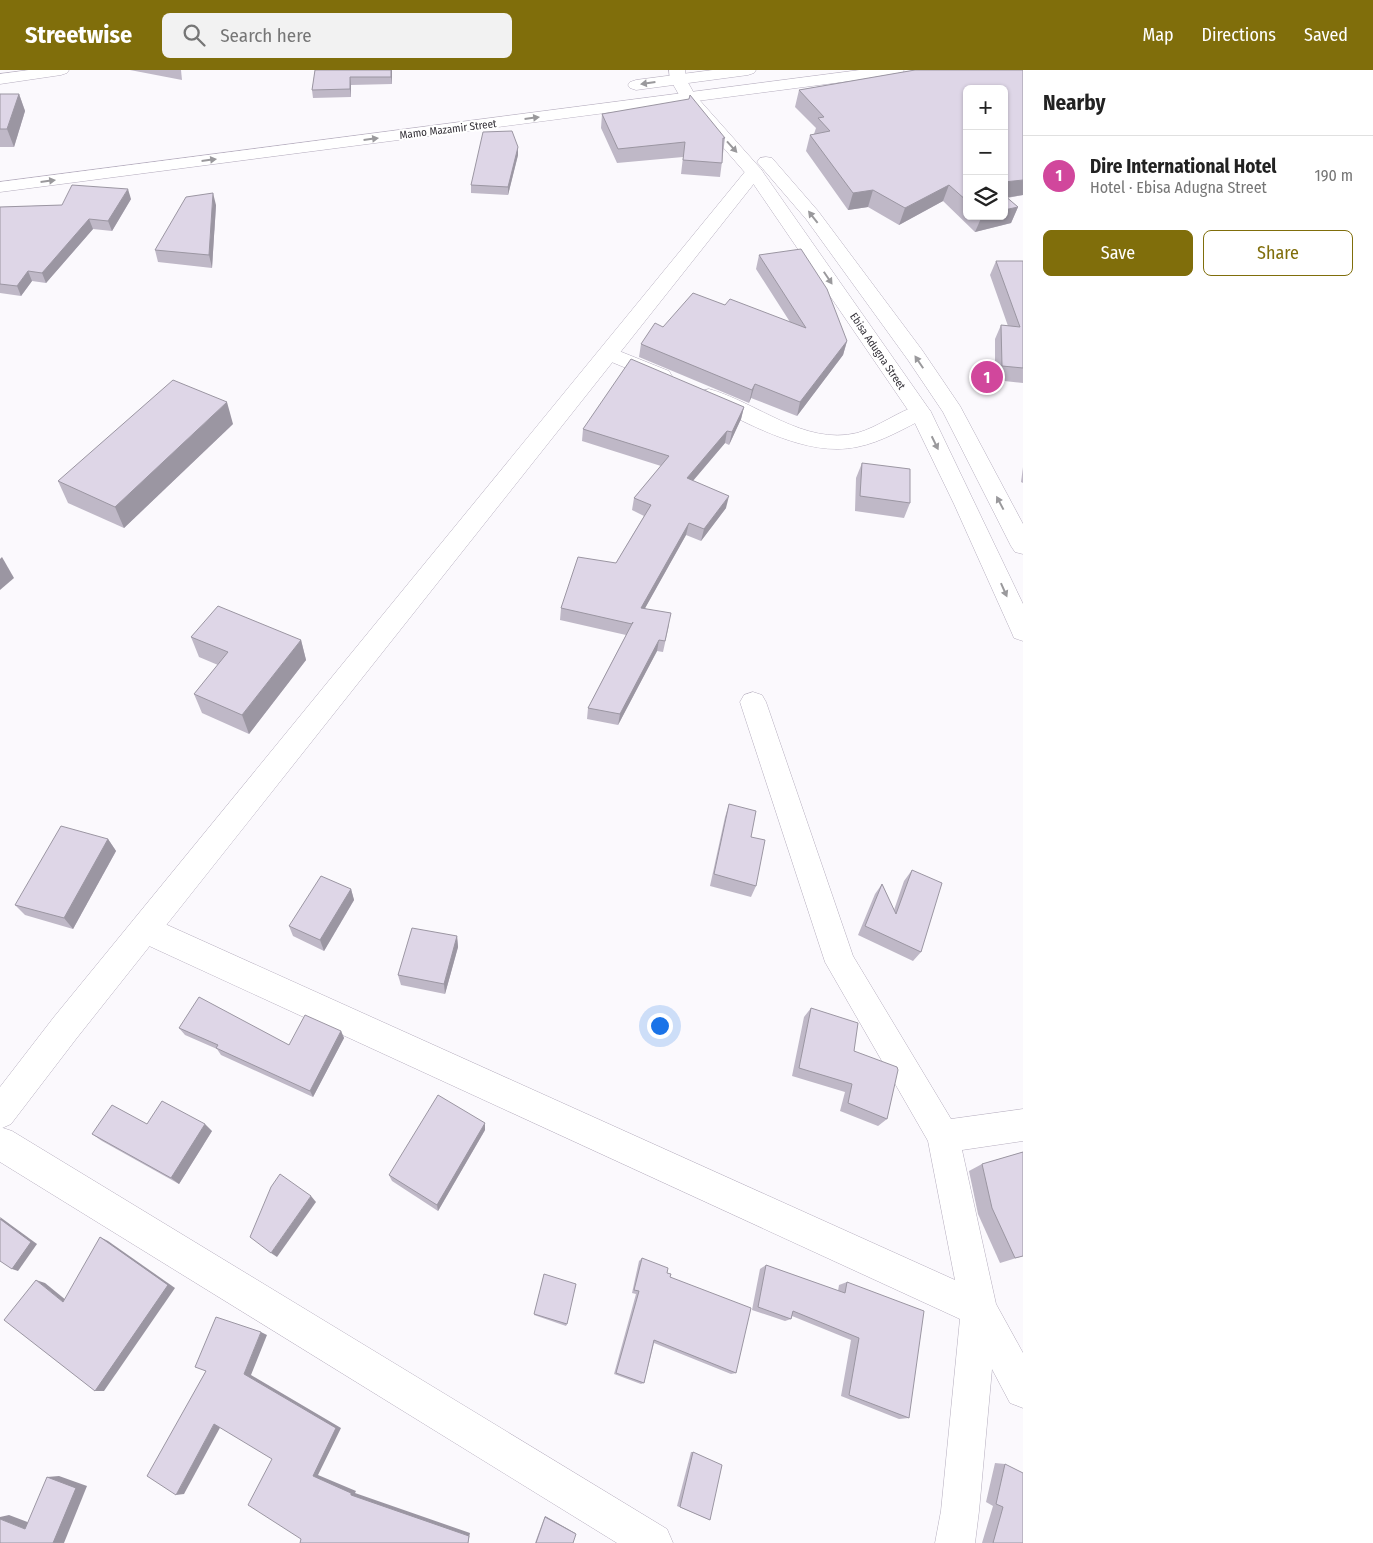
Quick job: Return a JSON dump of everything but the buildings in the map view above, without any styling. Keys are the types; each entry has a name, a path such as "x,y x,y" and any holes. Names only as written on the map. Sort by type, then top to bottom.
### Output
{"street":[{"path":"0,79 61,70"},
{"path":"619,87 677,75 748,70"},
{"name":"Mamo Mazamir Street","path":"0,187 896,70"},
{"name":"Ebisa Adugna Street","path":"698,74 709,95 812,215 953,411 1023,546"},
{"name":"Ebisa Adugna Street","path":"677,75 688,97 754,172 920,412 966,504 1023,632"},
{"path":"0,1113 144,929 754,172"},
{"path":"609,353 809,439 832,443 857,440 920,412"},
{"path":"753,702 840,962 943,1136 979,1309 1023,1390"},
{"path":"144,929 979,1309"},
{"path":"943,1136 1023,1125"},
{"path":"0,1143 653,1543"},
{"path":"955,1543 961,1501 979,1309"}],"place":[{"name":"Dire International Hotel","path":"987,377"}]}
